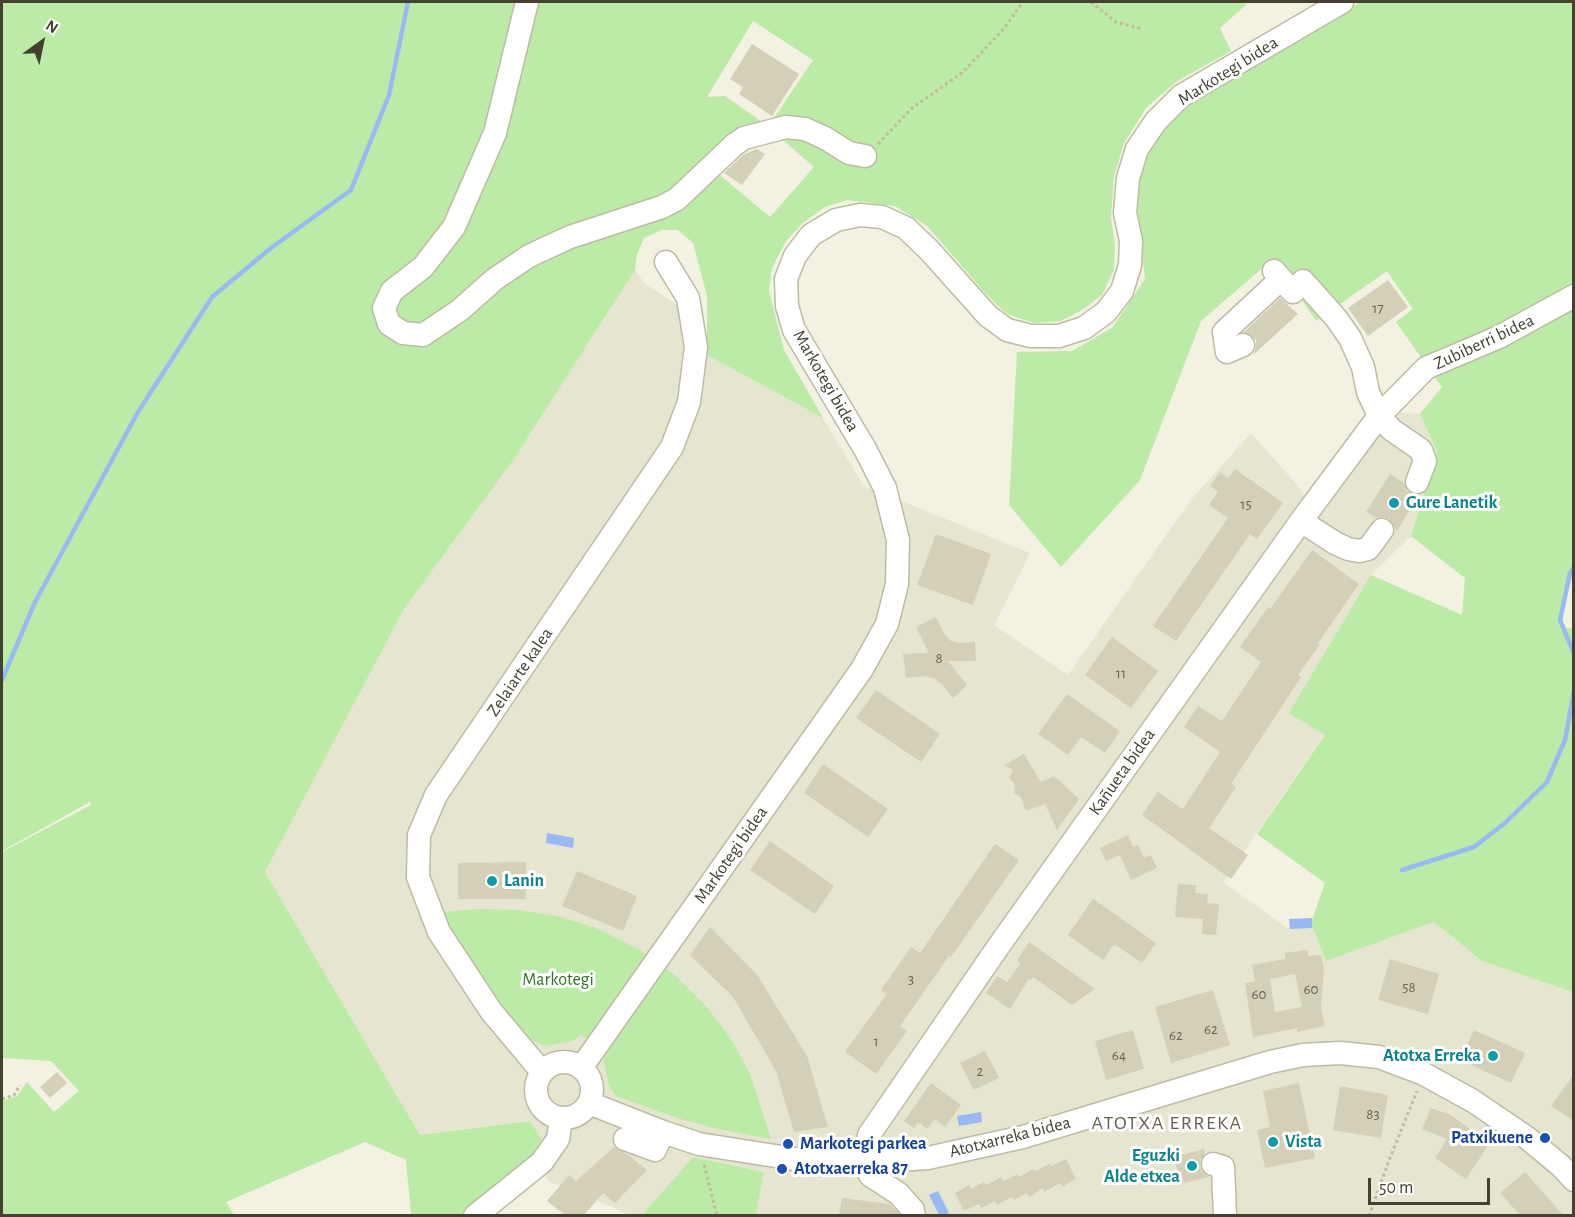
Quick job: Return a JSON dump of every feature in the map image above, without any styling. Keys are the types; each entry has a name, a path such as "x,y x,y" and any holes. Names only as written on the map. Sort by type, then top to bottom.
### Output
{"street":[{"path":"527,2 495,133 454,227 423,267 392,291 384,308 389,324 404,333 423,335 460,310 495,279 529,256 570,237 662,207 677,199 744,138 786,127 805,129 849,153 865,156"},
{"name":"Markotegi bidea","path":"581,1068 862,669 887,624 897,584 898,540 885,488 865,449 794,330 787,306 786,279 795,256 811,235 836,220 860,215 882,217 906,228 929,250 988,316 1007,330 1031,336 1059,336 1084,328 1106,312 1122,291 1130,265 1131,241 1125,213 1128,178 1137,149 1156,121 1181,96 1342,2"},
{"name":"Zelaiarte kalea","path":"542,1072 491,1011 439,932 418,877 419,835 436,795 672,447 689,402 696,347 688,298 666,261"},
{"path":"1243,345 1227,351 1224,332 1278,275 1293,292 1304,281 1350,338 1363,367 1368,392 1379,416 1392,430 1421,450 1425,461 1416,482"},
{"name":"Zubiberri bidea","path":"1400,395 1426,369 1499,337 1574,296"},
{"name":"Kañueta bidea","path":"865,1162 870,1135 959,1003 1301,521 1379,416 1400,395"},
{"path":"1301,521 1335,543 1359,551 1368,549 1382,530"},
{"name":"Atotxarreka bidea","path":"589,1103 663,1132 737,1151 794,1159 865,1162 928,1158 1023,1137 1270,1062 1303,1055 1340,1053 1379,1058 1424,1074 1473,1101 1526,1137 1574,1180"},
{"path":"565,1061 581,1068 588,1075 591,1084 589,1103 577,1114 561,1118 552,1116 539,1104 535,1088 542,1072 548,1066 565,1061"},
{"path":"475,1215 542,1162 558,1138 561,1118"},
{"path":"625,1139 655,1150 663,1132"},
{"path":"865,1162 870,1176 899,1194 913,1210 914,1215"},
{"path":"1213,1164 1223,1167 1225,1215"}],"path":[{"path":"865,156 911,109 963,72 1002,31 1023,2"},
{"path":"1091,2 1116,22 1142,29"},
{"path":"1369,1215 1424,1074"},
{"path":"2,1099 14,1095 20,1085"},
{"path":"699,1143 717,1215"}],"shaded area":[{"path":"635,270 644,283 676,304 707,355 823,418 864,486 1030,553 994,625 1068,675 1190,501 1251,433 1305,494 1368,410 1420,414 1437,451 1411,536 1371,575 1290,713 1325,734 1223,882 1287,928 1311,923 1326,961 1434,922 1482,961 1573,991 1573,1215 756,1215 764,1172 693,1157 642,1215 628,1215 550,1182 536,1159 530,1121 420,1135 265,872 404,609 514,459"}],"green space":[{"path":"2,2 1240,2 1247,4 1220,28 1231,51 1177,81 1146,108 1124,143 1114,176 1111,218 1115,246 1114,270 1102,295 1082,310 1061,321 1034,323 1007,314 987,295 927,226 895,206 847,200 825,207 803,223 786,241 772,268 769,291 784,350 823,418 707,355 707,296 693,243 678,230 662,230 644,238 637,255 635,270 514,459 404,609 265,872 420,1135 530,1121 541,1139 536,1159 467,1215 411,1215 406,1160 365,1142 226,1202 234,1215 2,1215 2,1101 17,1096 27,1082 54,1112 79,1091 51,1061 2,1058 2,852 91,805 90,802 2,851","holes":["753,21 813,60 768,127 814,167 770,217 704,162 762,122 725,96 707,97"]},
{"path":"1361,2 1573,2 1574,574 1563,591 1563,628 1573,628 1573,992 1482,961 1434,922 1326,961 1311,923 1325,883 1257,834 1325,735 1289,713 1371,575 1462,615 1465,578 1411,536 1437,451 1420,414 1442,387 1396,322 1413,309 1387,271 1316,321 1274,258 1201,321 1140,480 1061,567 1009,505 1017,352 1072,351 1112,328 1145,279 1136,198 1144,160 1166,122 1196,97"},
{"name":"Markotegi","path":"478,909 519,910 561,917 596,928 640,950 676,976 707,1007 733,1042 750,1074 771,1139 677,1118 616,1096 609,1086 604,1063 605,1051 581,1035 573,1041 545,1046 531,1040 472,968 441,912"},
{"path":"693,1157 764,1172 756,1215 642,1215"}],"water":[{"path":"547,833 574,838 573,848 546,843"},
{"path":"1312,918 1312,928 1290,929 1289,919"},
{"path":"981,1112 982,1122 959,1126 957,1116"},
{"path":"938,1191 949,1213 939,1215 929,1195"}],"building":[{"path":"752,44 799,74 772,116 739,94 743,87 730,79"},
{"path":"757,149 765,154 742,185 724,173 743,155"},
{"path":"1388,280 1408,307 1368,336 1348,308"},
{"path":"1280,298 1298,314 1253,355 1256,340 1244,332"},
{"path":"1235,469 1283,503 1257,539 1250,534 1176,641 1153,626 1228,518 1209,505 1218,492 1210,486 1220,472 1228,478"},
{"name":"Gure Lanetik","path":"1390,474 1404,483 1407,491 1413,495 1419,495 1397,531 1389,519 1376,518 1366,512"},
{"path":"936,534 991,554 973,605 917,585"},
{"path":"1312,550 1359,584 1298,675 1301,677 1231,784 1236,787 1209,828 1248,855 1231,879 1142,815 1158,792 1183,809 1220,752 1184,727 1198,706 1222,721 1261,662 1240,647"},
{"path":"936,617 945,635 951,641 975,642 976,661 948,661 967,685 953,698 935,679 924,676 906,678 903,654 929,653 916,627"},
{"path":"1112,637 1158,671 1131,708 1085,675"},
{"path":"876,690 940,734 921,762 856,718"},
{"path":"1067,694 1120,731 1105,753 1081,737 1068,755 1038,734"},
{"path":"1024,754 1041,782 1054,776 1079,799 1057,830 1045,804 1026,811 1021,797 1014,793 1015,784 1009,778 1013,770 1004,765"},
{"path":"823,764 888,809 868,837 804,793"},
{"path":"1128,835 1133,847 1138,845 1144,858 1151,855 1157,868 1131,880 1120,855 1106,861 1100,848"},
{"path":"770,841 834,886 815,914 750,870"},
{"path":"995,844 1019,860 900,1026 907,1031 876,1074 845,1052 887,994 881,990 911,947 920,953"},
{"name":"Lanin","path":"526,862 526,899 458,899 458,863"},
{"name":"Lanin","path":"577,871 637,896 623,931 562,906"},
{"path":"1178,884 1196,885 1195,893 1208,894 1207,903 1219,904 1216,935 1202,934 1203,919 1175,917"},
{"path":"1093,899 1156,943 1142,963 1114,944 1103,960 1068,935"},
{"path":"710,927 757,975 807,1056 828,1127 794,1132 776,1071 733,997 690,955"},
{"path":"1029,942 1095,989 1072,1005 1033,977 1029,979 1010,1009 986,993 997,976 1007,982 1021,963 1017,960"},
{"path":"1307,950 1309,956 1321,955 1324,969 1321,1009 1325,1026 1297,1032 1297,1028 1253,1037 1245,983 1255,981 1252,965 1285,959 1285,953","holes":["1295,974 1302,1007 1275,1012 1270,979"]},
{"path":"1390,959 1439,974 1428,1014 1378,1000"},
{"path":"1213,990 1230,1045 1171,1063 1155,1007"},
{"path":"1133,1030 1144,1069 1106,1080 1095,1041"},
{"name":"Atotxa Erreka","path":"1474,1030 1525,1053 1511,1083 1460,1060"},
{"path":"985,1051 999,1078 974,1090 960,1063"},
{"path":"57,1072 67,1083 50,1098 40,1087"},
{"path":"1574,1074 1574,1121 1551,1106"},
{"path":"931,1083 961,1105 945,1127 935,1119 927,1129 918,1122 914,1128 904,1121"},
{"path":"1299,1083 1315,1158 1265,1168 1257,1130 1270,1127 1263,1091"},
{"path":"1340,1086 1388,1095 1381,1138 1333,1130"},
{"path":"1431,1108 1451,1115 1470,1129 1468,1134 1487,1147 1466,1179 1435,1158 1447,1139 1422,1129"},
{"path":"614,1147 647,1170 615,1203 603,1193 584,1215 565,1215 547,1201 569,1175 576,1181"},
{"name":"Eguzki Alde etxea","path":"1204,1149 1205,1154 1200,1160 1200,1167 1209,1177 1181,1184 1174,1157"},
{"path":"1066,1159 1076,1179 1062,1187 1060,1183 1044,1192 1043,1188 1029,1197 1027,1193 1014,1200 1012,1197 997,1205 995,1201 981,1208 979,1204 964,1211 955,1193 969,1185 971,1189 984,1182 986,1185 1001,1177 1003,1181 1018,1174 1019,1177 1033,1169 1035,1171"},
{"path":"1525,1172 1563,1215 1520,1215 1500,1193"},
{"path":"842,1198 890,1204 900,1215 839,1215"}],"waterway":[{"path":"2,680 35,602 138,412 212,297 271,248 351,190 389,95 408,2"},
{"path":"1574,567 1570,573 1560,620 1574,654"},
{"path":"1402,870 1474,847 1505,823 1547,782 1565,740 1574,691"}],"place":[{"name":"Gure Lanetik","path":"1394,503"},
{"name":"Lanin","path":"492,881"},
{"name":"Atotxa Erreka","path":"1493,1056"},
{"name":"Patxikuene","path":"1545,1138"},
{"name":"Vista","path":"1273,1142"},
{"name":"Markotegi parkea","path":"788,1144"},
{"name":"Eguzki Alde etxea","path":"1192,1166"},
{"name":"Atotxaerreka 87","path":"782,1169"}],"district":[{"name":"ATOTXA ERREKA","path":"1167,1123"}]}
